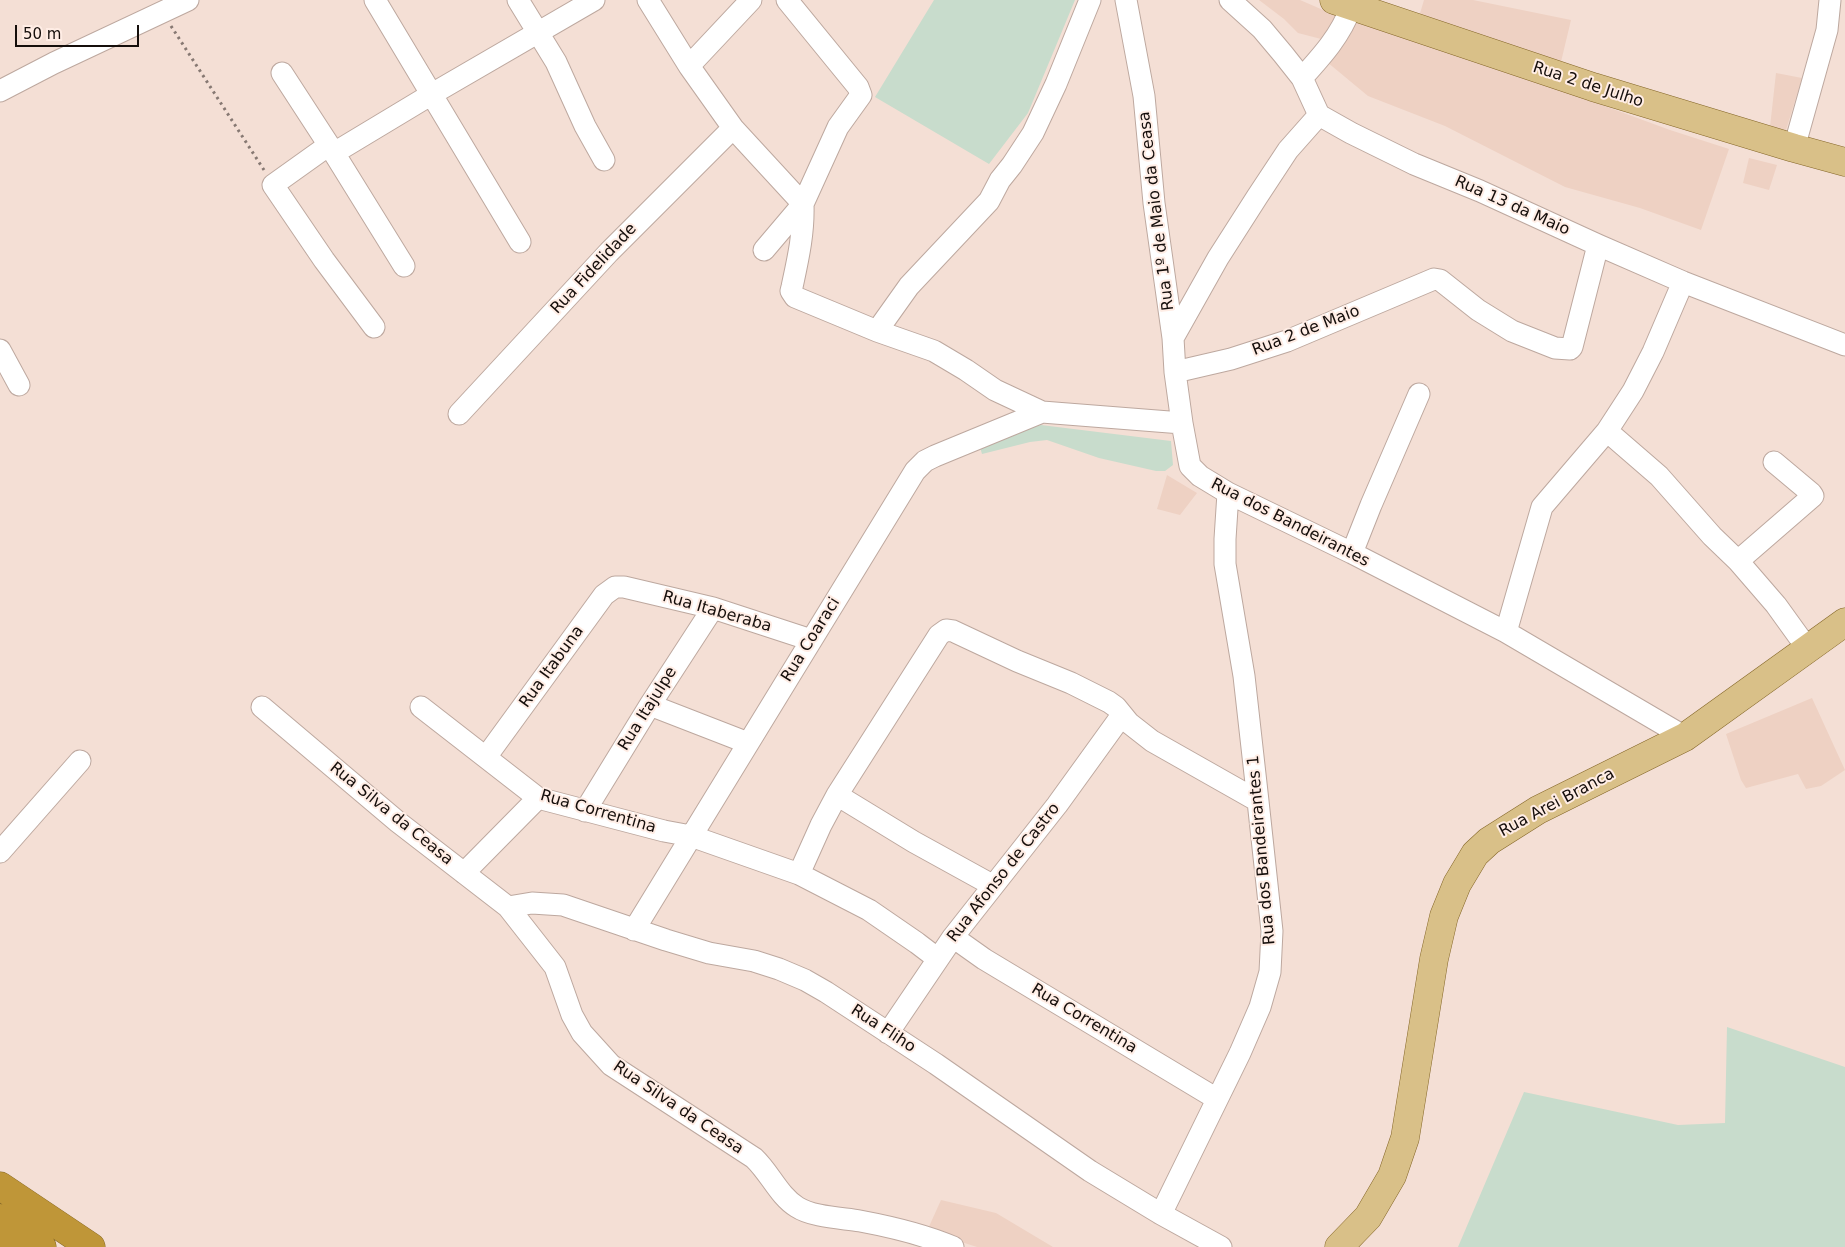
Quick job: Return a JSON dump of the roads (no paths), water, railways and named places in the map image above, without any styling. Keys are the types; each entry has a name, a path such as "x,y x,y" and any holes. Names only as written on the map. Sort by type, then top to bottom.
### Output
{"highway":[{"path":"0,1186 91,1247"},
{"path":"0,1218 42,1247"}],"main road":[{"name":"Rua 2 de Julho","path":"1343,3 1593,87 1845,162"},
{"name":"Rua Arei Branca","path":"1339,1247 1368,1217 1392,1176 1403,1146 1434,959 1444,916 1457,884 1475,854 1489,841 1538,810 1685,737 1845,622"}],"street":[{"path":"0,91 54,63 188,0"},
{"path":"376,0 520,242"},
{"path":"518,0 556,62 585,126 604,160"},
{"path":"374,327 324,260 273,185 332,149 432,94 594,0"},
{"path":"648,0 689,66 733,128 803,204 802,241 792,291 799,299 877,331 934,351 995,390 1042,412 1182,423"},
{"path":"689,66 750,0"},
{"path":"764,250 803,204 838,127 859,98 860,91 787,0"},
{"path":"877,331 908,286 988,201 1000,180 1033,133 1056,84 1090,0"},
{"name":"Rua 1º de Maio da Ceasa","path":"1126,0 1144,96 1154,203 1173,338 1175,372 1182,423"},
{"path":"1173,338 1218,258 1257,197 1288,150 1319,115 1302,78 1262,28 1230,0"},
{"path":"1794,148 1827,30 1830,0"},
{"path":"1302,78 1332,43 1345,24 1343,3"},
{"path":"282,73 332,149 404,266"},
{"name":"Rua 13 da Maio","path":"1319,115 1414,164 1480,191 1598,245 1683,282 1845,345"},
{"name":"Rua Fidelidade","path":"459,414 609,252 733,128"},
{"name":"Rua 2 de Maio","path":"1175,372 1231,359 1286,341 1434,279 1440,280 1478,310 1512,331 1555,348 1567,350 1572,347 1598,245"},
{"path":"1506,632 1542,507 1606,431 1633,391 1653,352 1683,282"},
{"path":"0,350 19,385"},
{"path":"1352,554 1419,394"},
{"name":"Rua Coaraci","path":"634,930 916,471 925,461 1042,412"},
{"name":"Rua dos Bandeirantes","path":"1182,423 1190,466 1200,476 1228,493 1506,632 1685,737"},
{"path":"1606,431 1659,476 1712,536 1738,561 1776,605 1807,648"},
{"path":"1738,561 1813,496 1774,462"},
{"name":"Rua dos Bandeirantes 1","path":"1161,1214 1240,1053 1260,1007 1270,972 1272,932 1258,801 1244,676 1225,564 1228,493"},
{"name":"Rua Itaberaba","path":"624,586 713,608 811,640"},
{"name":"Rua Itabuna","path":"486,757 604,595 615,587 624,586"},
{"name":"Rua Itajulpe","path":"585,811 650,704 713,608"},
{"path":"799,874 837,795 939,635 946,630 953,631 1017,661 1071,682 1110,702 1139,732 1152,741 1258,801"},
{"path":"650,704 748,743"},
{"name":"Rua Silva da Ceasa","path":"262,707 398,822 508,907 555,967 572,1015 595,1049 611,1065 754,1158 763,1166 788,1200 804,1211 896,1228 932,1238 953,1247"},
{"name":"Rua Correntina","path":"421,707 538,798 691,836 799,874 869,910 938,959"},
{"name":"Rua Afonso de Castro","path":"888,1032 953,937 1057,804 1122,715"},
{"path":"0,852 80,761"},
{"path":"837,795 914,842 992,885"},
{"path":"464,873 538,798"},
{"name":"Rua Fliho","path":"508,907 532,903 555,903 709,953 754,961 805,980 888,1032 1009,1113 1090,1171 1161,1214 1221,1247"},
{"name":"Rua Correntina","path":"953,937 984,959 1218,1099"}]}
